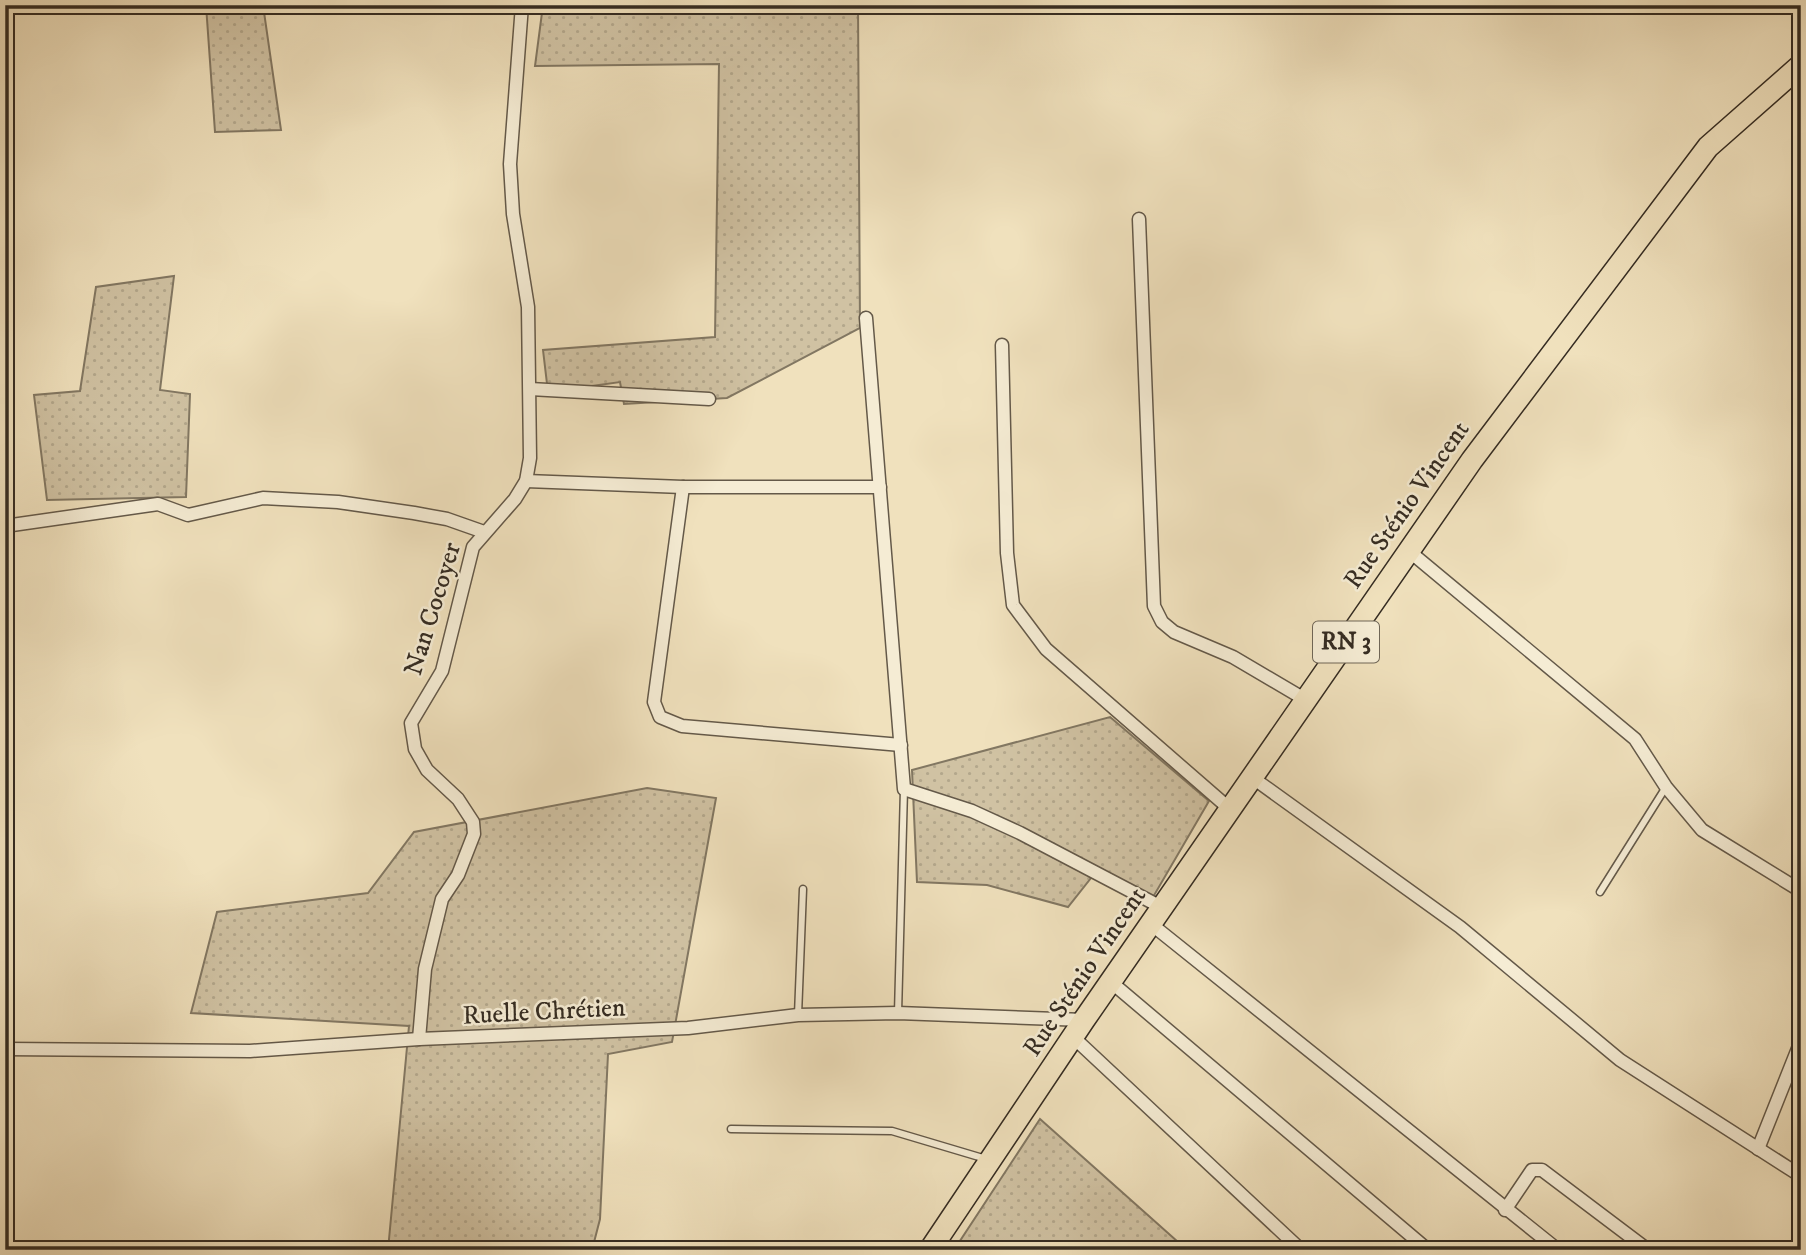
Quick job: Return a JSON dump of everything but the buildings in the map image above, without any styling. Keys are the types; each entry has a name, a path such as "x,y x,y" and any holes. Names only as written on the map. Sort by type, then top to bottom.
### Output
{"main road":[{"name":"Rue Sténio Vincent","path":"930,1250 1078,1029 1472,460 1708,147 1801,65"}],"street":[{"name":"Nan Cocoyer","path":"419,1040 425,969 442,899 458,875 474,834 473,822 458,799 428,770 415,749 411,723 442,671 473,547 484,532 502,517 526,481 530,458 528,307 513,214 510,164 522,5"},
{"path":"1139,219 1154,606 1162,622 1174,632 1233,657 1306,700"},
{"path":"866,318 904,789 972,811 1157,916 1505,1210 1558,1250"},
{"path":"1002,345 1007,553 1013,605 1046,649 1231,810"},
{"path":"530,389 709,399"},
{"path":"526,481 683,487 880,487"},
{"path":"683,487 654,702 660,717 682,726 901,745"},
{"path":"5,526 158,504 188,515 263,498 338,502 414,513 447,519 484,532"},
{"path":"1409,551 1635,739 1666,787 1702,830 1801,891"},
{"path":"1253,778 1460,927 1620,1060 1801,1176"},
{"path":"1111,982 1428,1250"},
{"name":"Ruelle Chrétien","path":"5,1049 250,1051 419,1040 688,1028 798,1016 898,1013 1078,1029"},
{"path":"1078,1029 1301,1250"},
{"path":"1758,1149 1801,1041"},
{"path":"1505,1210 1532,1170 1542,1170 1648,1250"}],"lane":[{"path":"1600,892 1666,787"},
{"path":"898,1013 904,789"},
{"path":"798,1016 803,889"},
{"path":"731,1129 892,1131 991,1160"}],"shaded area":[{"path":"206,5 263,5 281,130 215,132"},
{"path":"543,5 858,5 860,328 727,398 624,404 620,382 548,392 543,350 715,337 719,64 535,66"},
{"path":"174,276 160,390 190,394 186,497 47,500 34,395 80,391 96,287"},
{"path":"1110,717 1209,801 1149,904 1095,873 1068,907 987,885 917,882 912,770"},
{"path":"647,788 716,798 672,1042 608,1054 600,1219 592,1250 388,1250 409,1026 191,1013 217,912 368,893 414,832"},
{"path":"1040,1119 1187,1250 954,1250"}]}
